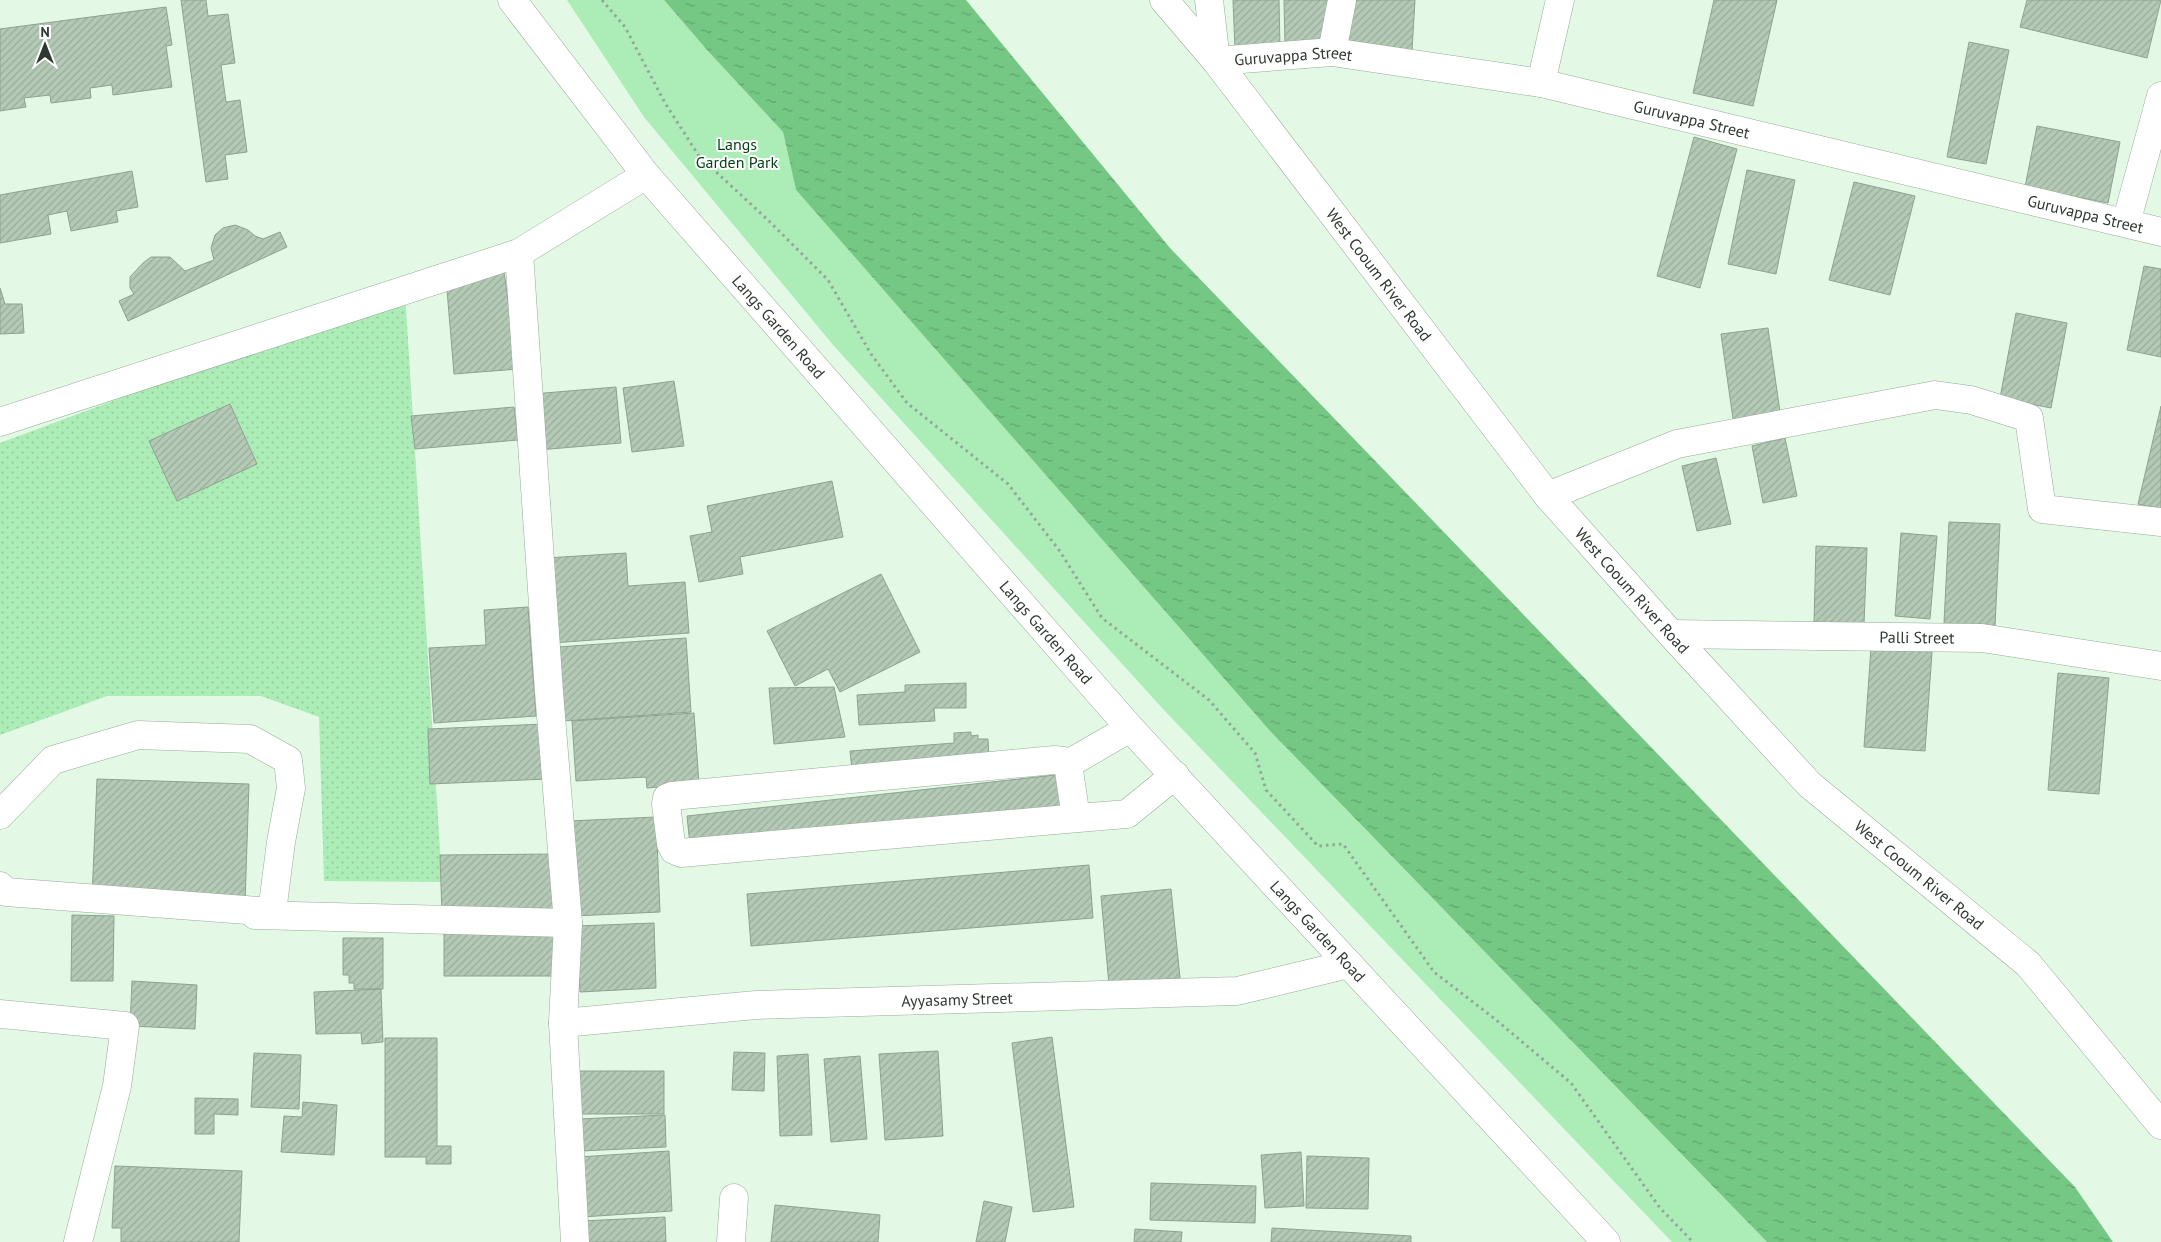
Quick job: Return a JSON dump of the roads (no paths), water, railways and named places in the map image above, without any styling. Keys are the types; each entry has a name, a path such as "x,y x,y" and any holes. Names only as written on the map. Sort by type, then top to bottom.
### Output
{"street":[{"name":"Langs Garden Road","path":"512,0 646,175 1130,728 1606,1242"},
{"name":"West Cooum River Road","path":"1164,0 1216,61 1548,496 1671,634 1810,785 2028,964 2161,1125"},
{"path":"1209,0 1216,61"},
{"path":"1332,52 1342,0"},
{"path":"1541,83 1560,0"},
{"name":"Guruvappa Street","path":"1216,61 1332,52 1541,83 2161,232"},
{"path":"2126,223 2161,96"},
{"path":"0,422 519,253 646,175"},
{"path":"519,253 568,923 564,1023 575,1242"},
{"path":"1548,496 1677,444 1935,395 1971,400 2029,418 2042,509 2161,522"},
{"name":"Palli Street","path":"1671,634 1982,638 2161,666"},
{"path":"1068,764 1130,728"},
{"path":"0,815 53,760 138,735 250,739 288,760 291,788 281,842 272,912 6,892 0,886"},
{"path":"1076,818 1068,764 1064,761 1054,760 672,796 667,798 666,804 671,844 674,850 681,853 1127,814 1175,775"},
{"path":"0,900 197,913 568,923"},
{"name":"Ayyasamy Street","path":"564,1023 756,1005 1237,990 1349,964"},
{"path":"0,1014 125,1026 117,1086 78,1242"},
{"path":"731,1242 734,1198"}],"water":[{"path":"664,0 966,0 1170,248 2075,1187 2113,1242 1767,1242 1270,731 796,190 783,132 707,50"}],"park label":[{"name":"Langs Garden Park","path":"737,153"}]}
